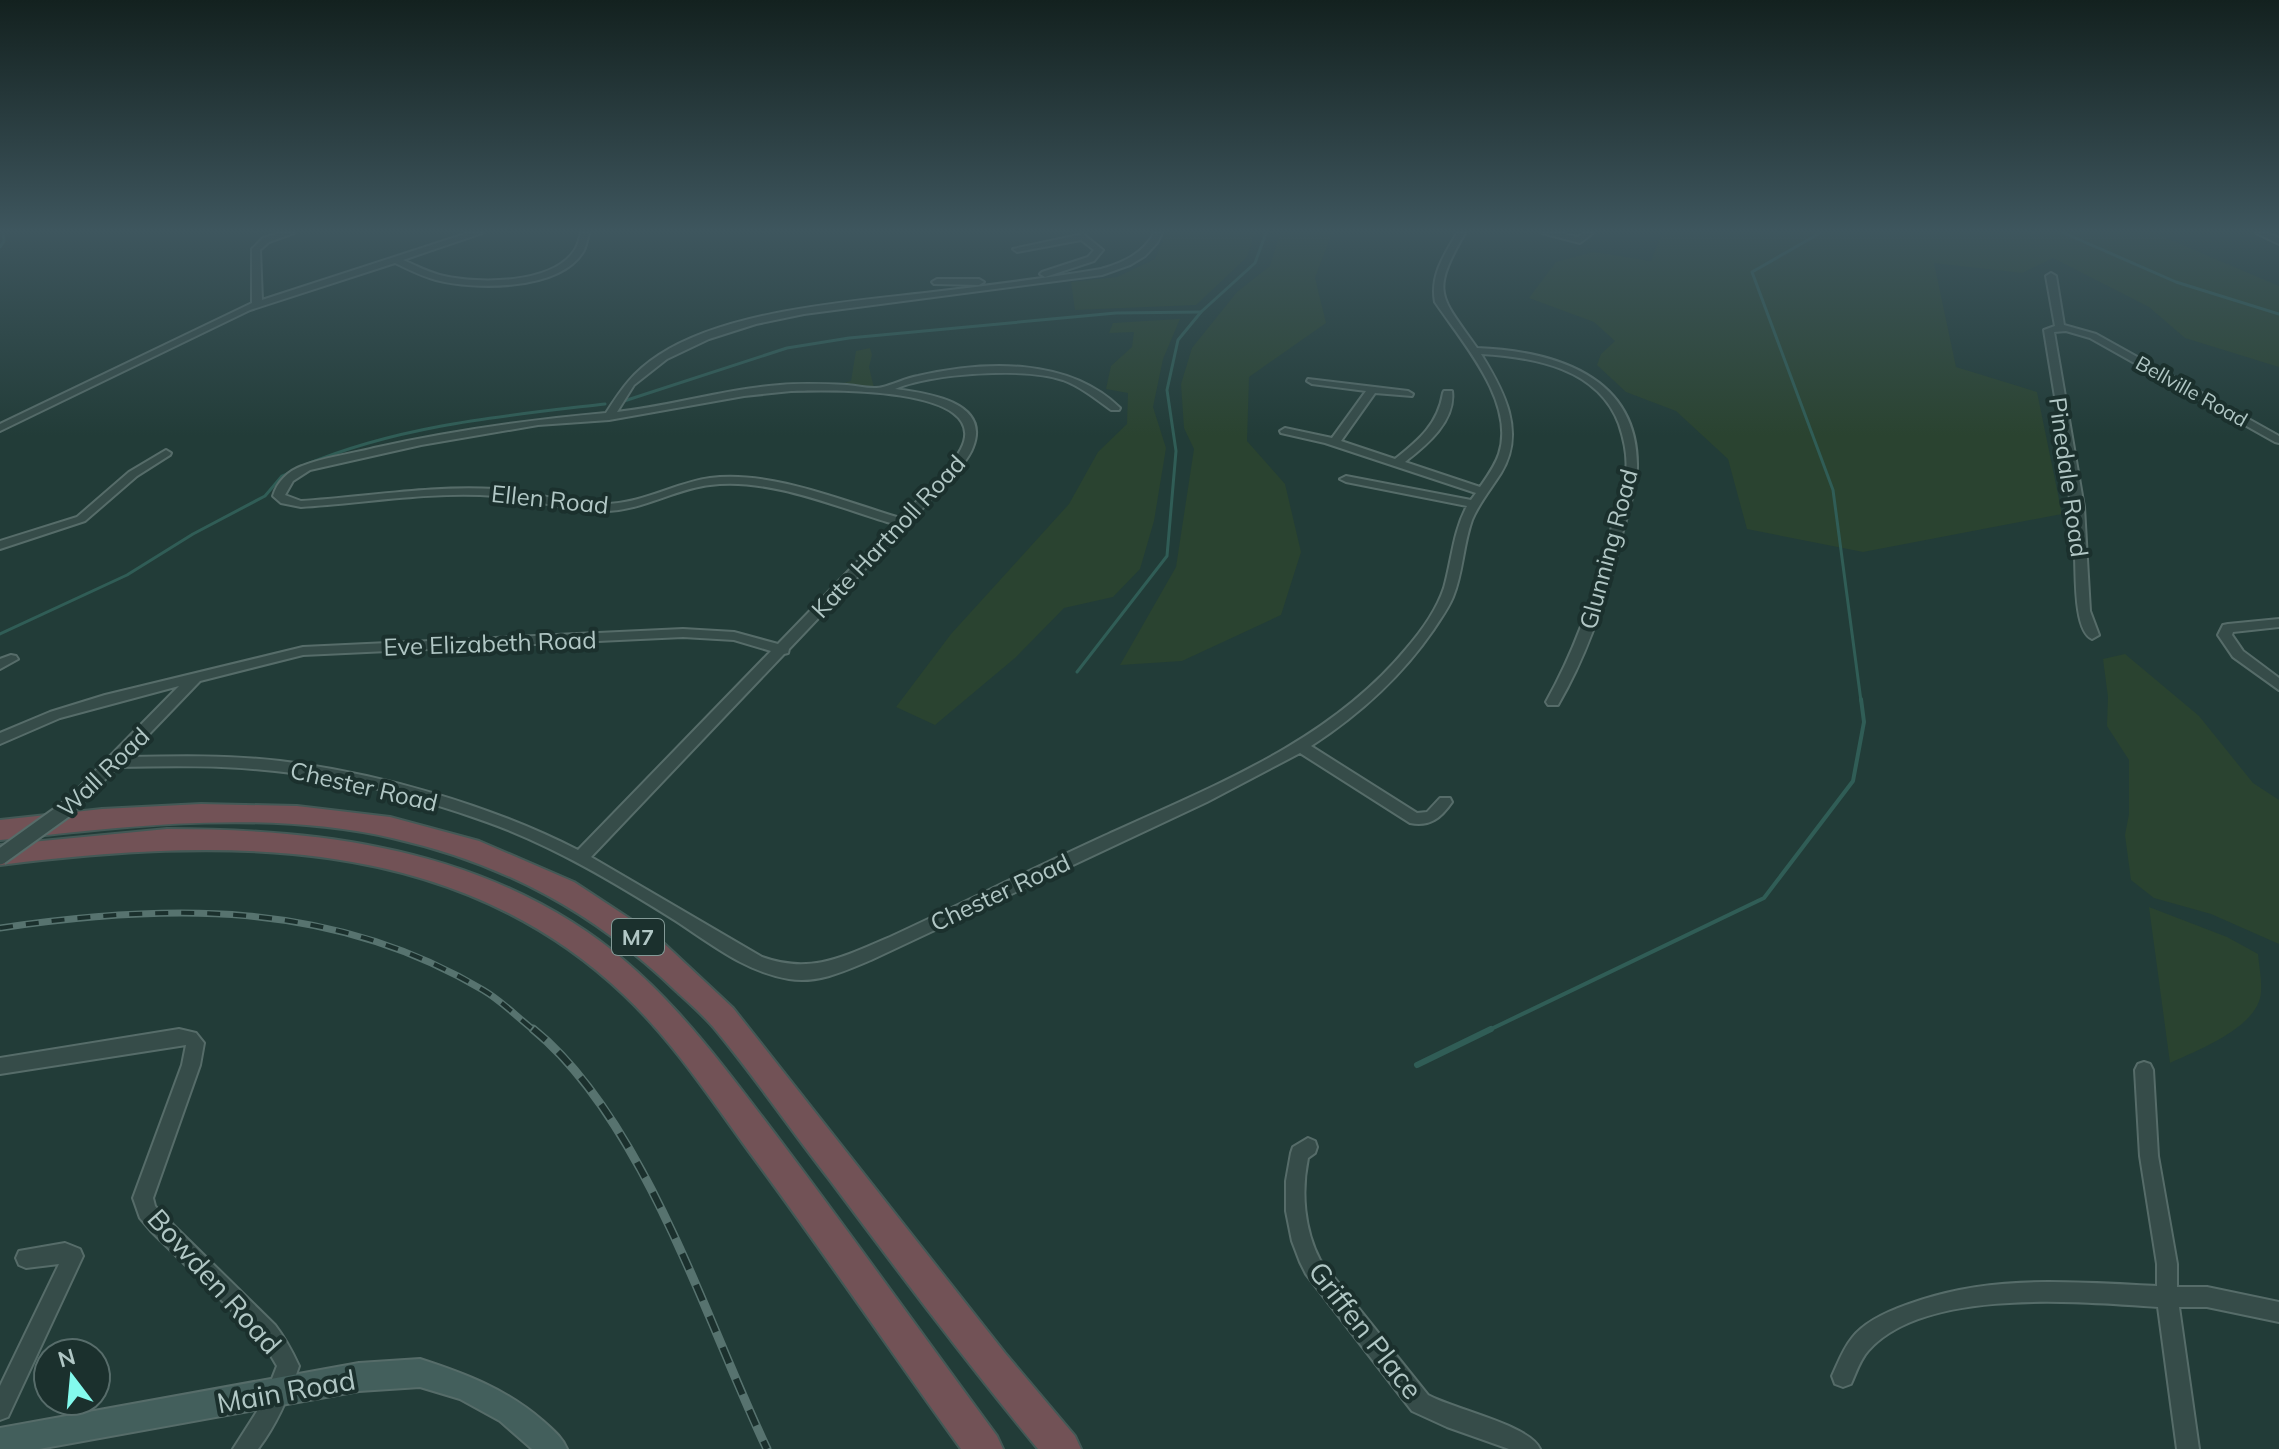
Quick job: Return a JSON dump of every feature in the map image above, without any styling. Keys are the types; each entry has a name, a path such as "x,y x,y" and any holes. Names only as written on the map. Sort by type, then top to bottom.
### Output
{"highway":[{"name":"M7","path":"0,830 169,812 312,814 372,822 435,836 496,856 541,876 602,911 674,966 723,1017 992,1366 1062,1449"},
{"name":"M7","path":"0,856 164,837 292,841 356,850 431,870 531,911 588,948 630,983 672,1025 777,1163 984,1449"}],"main road":[{"name":"Main Road","path":"0,1442 359,1377 420,1373 465,1387 510,1411 553,1449"}],"street":[{"path":"0,428 268,301"},
{"path":"609,417 613,404 627,387 662,359 749,322 806,309 871,301"},
{"name":"Chester Road","path":"115,762 239,763 322,774 469,810 581,857 750,959 787,972 820,971 897,941 1303,748 1375,693 1402,664 1447,597 1463,527 1503,457 1507,435 1498,394 1474,351 1440,301"},
{"path":"2055,301 2060,327"},
{"name":"Bellville Road","path":"2060,327 2081,331 2103,341 2279,440"},
{"name":"Pinedale Road","path":"2060,327 2049,330 2049,341 2078,507 2084,611 2092,635"},
{"name":"Glunning Road","path":"1474,351 1498,352 1560,364 1582,372 1615,403 1632,455 1632,470 1593,619 1568,678 1553,702"},
{"path":"883,391 912,378 1033,372 1064,377 1115,408"},
{"path":"1312,381 1408,394"},
{"name":"Kate Hartnoll Road","path":"285,501 279,496 282,486 306,468 469,433 541,422 609,417 780,388 818,387 927,396 954,405 969,420 973,432 965,456 783,650 581,857"},
{"path":"1334,442 1372,390"},
{"path":"1396,463 1425,440 1442,420 1448,393"},
{"path":"1285,431 1334,442 1396,463 1478,497"},
{"path":"0,545 81,519 133,474 166,453"},
{"path":"1346,479 1478,497"},
{"name":"Ellen Road","path":"285,501 316,504 478,491 614,508 701,483 732,480 765,485 903,523"},
{"path":"2279,623 2236,625 2228,628 2225,635 2238,654 2279,685"},
{"name":"Eve Elizabeth Road","path":"0,739 55,715 197,675 303,651 683,633 734,636 783,650"},
{"name":"Wall Road","path":"0,856 68,808 197,675"},
{"path":"1303,748 1415,819 1431,817 1445,802"},
{"name":"Bowden Road","path":"0,1066 179,1037 190,1038 195,1043 191,1065 143,1198 147,1211 158,1224 268,1332 280,1348 288,1366 281,1391"},
{"path":"2144,1070 2149,1156 2167,1264 2167,1297 2188,1449"},
{"name":"Griffen Place","path":"1308,1147 1300,1153 1294,1183 1302,1243 1313,1267 1420,1403 1435,1412 1499,1432 1529,1449"},
{"path":"2,1400 73,1256 65,1253 26,1258"},
{"path":"1843,1376 1859,1345 1892,1322 1928,1306 1979,1293 2015,1291 2207,1297 2279,1312"},
{"path":"244,1449 281,1391"}],"green space":[{"path":"1074,301 1201,301 1196,305 1075,310"},
{"path":"1230,301 1321,301 1326,323 1249,377 1247,441 1285,484 1301,552 1281,615 1182,661 1120,665 1176,567 1194,449 1184,428 1181,384 1192,348"},
{"path":"1536,301 1942,301 1956,367 2037,392 2062,514 1863,552 1747,529 1728,459 1676,411 1626,392 1597,365 1601,354 1615,341 1594,322"},
{"path":"2137,301 2279,301 2279,367 2185,338 2149,307"},
{"path":"1180,319 1163,359 1153,407 1166,448 1154,521 1140,569 1113,597 1064,608 1015,658 935,725 896,707 951,634 1069,504 1098,452 1127,424 1128,393 1106,389 1111,366 1132,347 1134,332 1109,333 1113,323"},
{"path":"870,348 869,367 874,388 840,384 851,381 856,351"},
{"path":"2125,654 2199,716 2253,783 2279,800 2279,944 2211,914 2154,898 2131,880 2125,835 2129,814 2129,760 2107,726 2108,697 2103,659"},
{"path":"2149,907 2227,937 2258,954 2261,992 2258,1005 2250,1016 2225,1036 2170,1063"}],"waterway":[{"path":"1201,312 1214,301"},
{"path":"1763,301 1833,490 1861,701"},
{"path":"2236,301 2279,314"},
{"path":"621,402 787,348 849,338 1116,313 1201,312"},
{"path":"1077,672 1167,556 1176,451 1167,390 1178,340 1201,312"},
{"path":"305,465 341,451 415,431 605,404"},
{"path":"0,634 127,575 193,534 265,496 282,476 293,471"},
{"path":"1487,1031 1764,898 1853,781 1864,722 1861,699"},
{"path":"1417,1065 1491,1029"}],"railway":[{"path":"0,928 125,914 187,913 248,916 308,924 367,939 426,960 490,994 535,1031"},
{"path":"535,1031 572,1068 608,1115 640,1168 669,1225 767,1449"}]}
